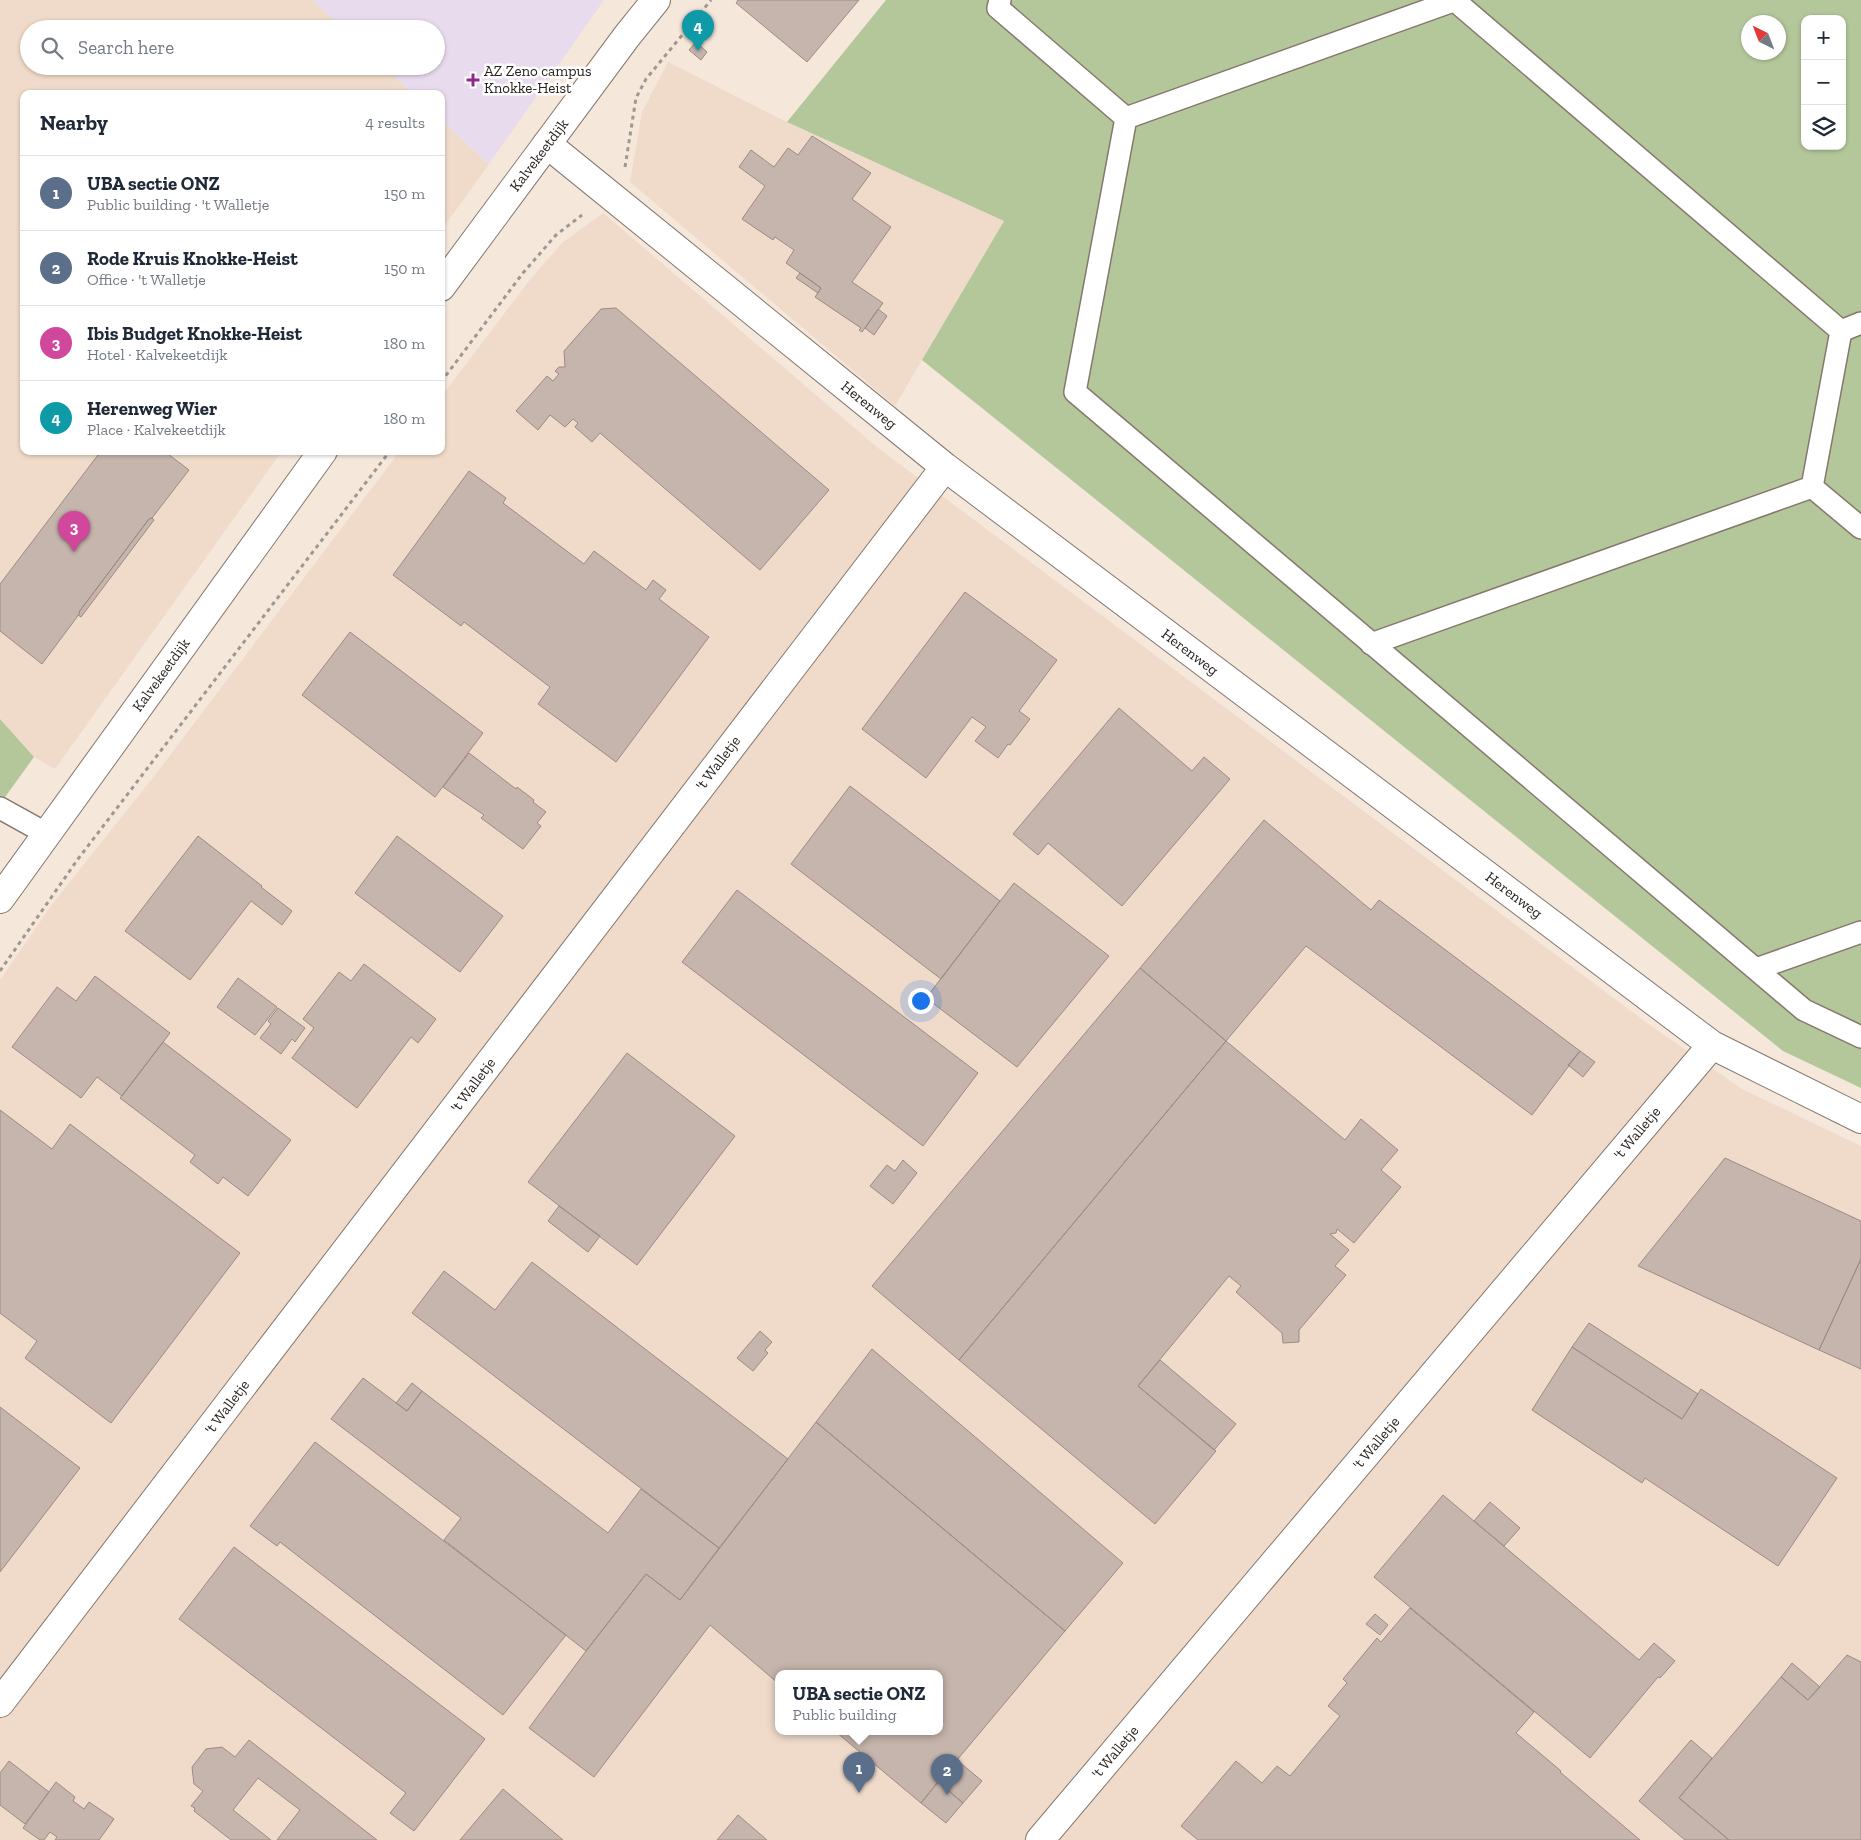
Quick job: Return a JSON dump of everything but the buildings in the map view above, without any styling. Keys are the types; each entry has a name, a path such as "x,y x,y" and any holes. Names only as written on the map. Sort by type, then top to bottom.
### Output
{"street":[{"name":"Kalvekeetdijk","path":"445,282 626,36 656,0"},
{"name":"Herenweg","path":"547,144 945,466 1712,1045 1861,1119"},
{"name":"Kalvekeetdijk","path":"0,899 320,455"},
{"name":"'t Walletje","path":"0,1703 945,466"},
{"name":"'t Walletje","path":"1040,1840 1712,1045"}],"lane":[{"path":"1000,0 998,8 1126,118"},
{"path":"1126,118 1454,0 1841,331"},
{"path":"1126,118 1075,392 1804,1010 1861,1037"},
{"path":"1841,331 1861,323"},
{"path":"1812,487 1841,331"},
{"path":"1371,644 1812,487"},
{"path":"1812,487 1861,528"},
{"path":"0,808 47,834"},
{"path":"1756,969 1861,932"}],"path":[{"path":"0,971 78,859 387,455"}],"shaded area":[{"path":"0,0 312,0 333,20 20,20 20,75 393,75 409,90 20,90 20,455 279,455 55,769 34,757 0,719"},
{"name":"AZ Zeno campus Knokke-Heist","path":"312,0 604,0 489,164 445,124 445,90 409,90 393,75 445,75 445,20 333,20"},
{"path":"668,62 787,122 1004,221 895,406 630,182 642,112"},
{"path":"445,124 489,164 445,225"},
{"path":"603,213 878,448 1647,1023 1742,1089 1861,1146 1861,1840 0,1840 0,980 53,903 155,775 397,455 445,455 445,392 529,281 562,243"}],"green space":[{"path":"886,0 1861,0 1861,1088 1783,1051 922,360 1004,221 787,122"},
{"path":"0,719 34,757 0,804"}],"place":[{"name":"Herenweg Wier","path":"698,51"},
{"name":"AZ Zeno campus Knokke-Heist","path":"473,80"},
{"name":"Ibis Budget Knokke-Heist","path":"74,552"},
{"name":"UBA sectie ONZ","path":"859,1793"},
{"name":"Rode Kruis Knokke-Heist","path":"947,1795"}]}
